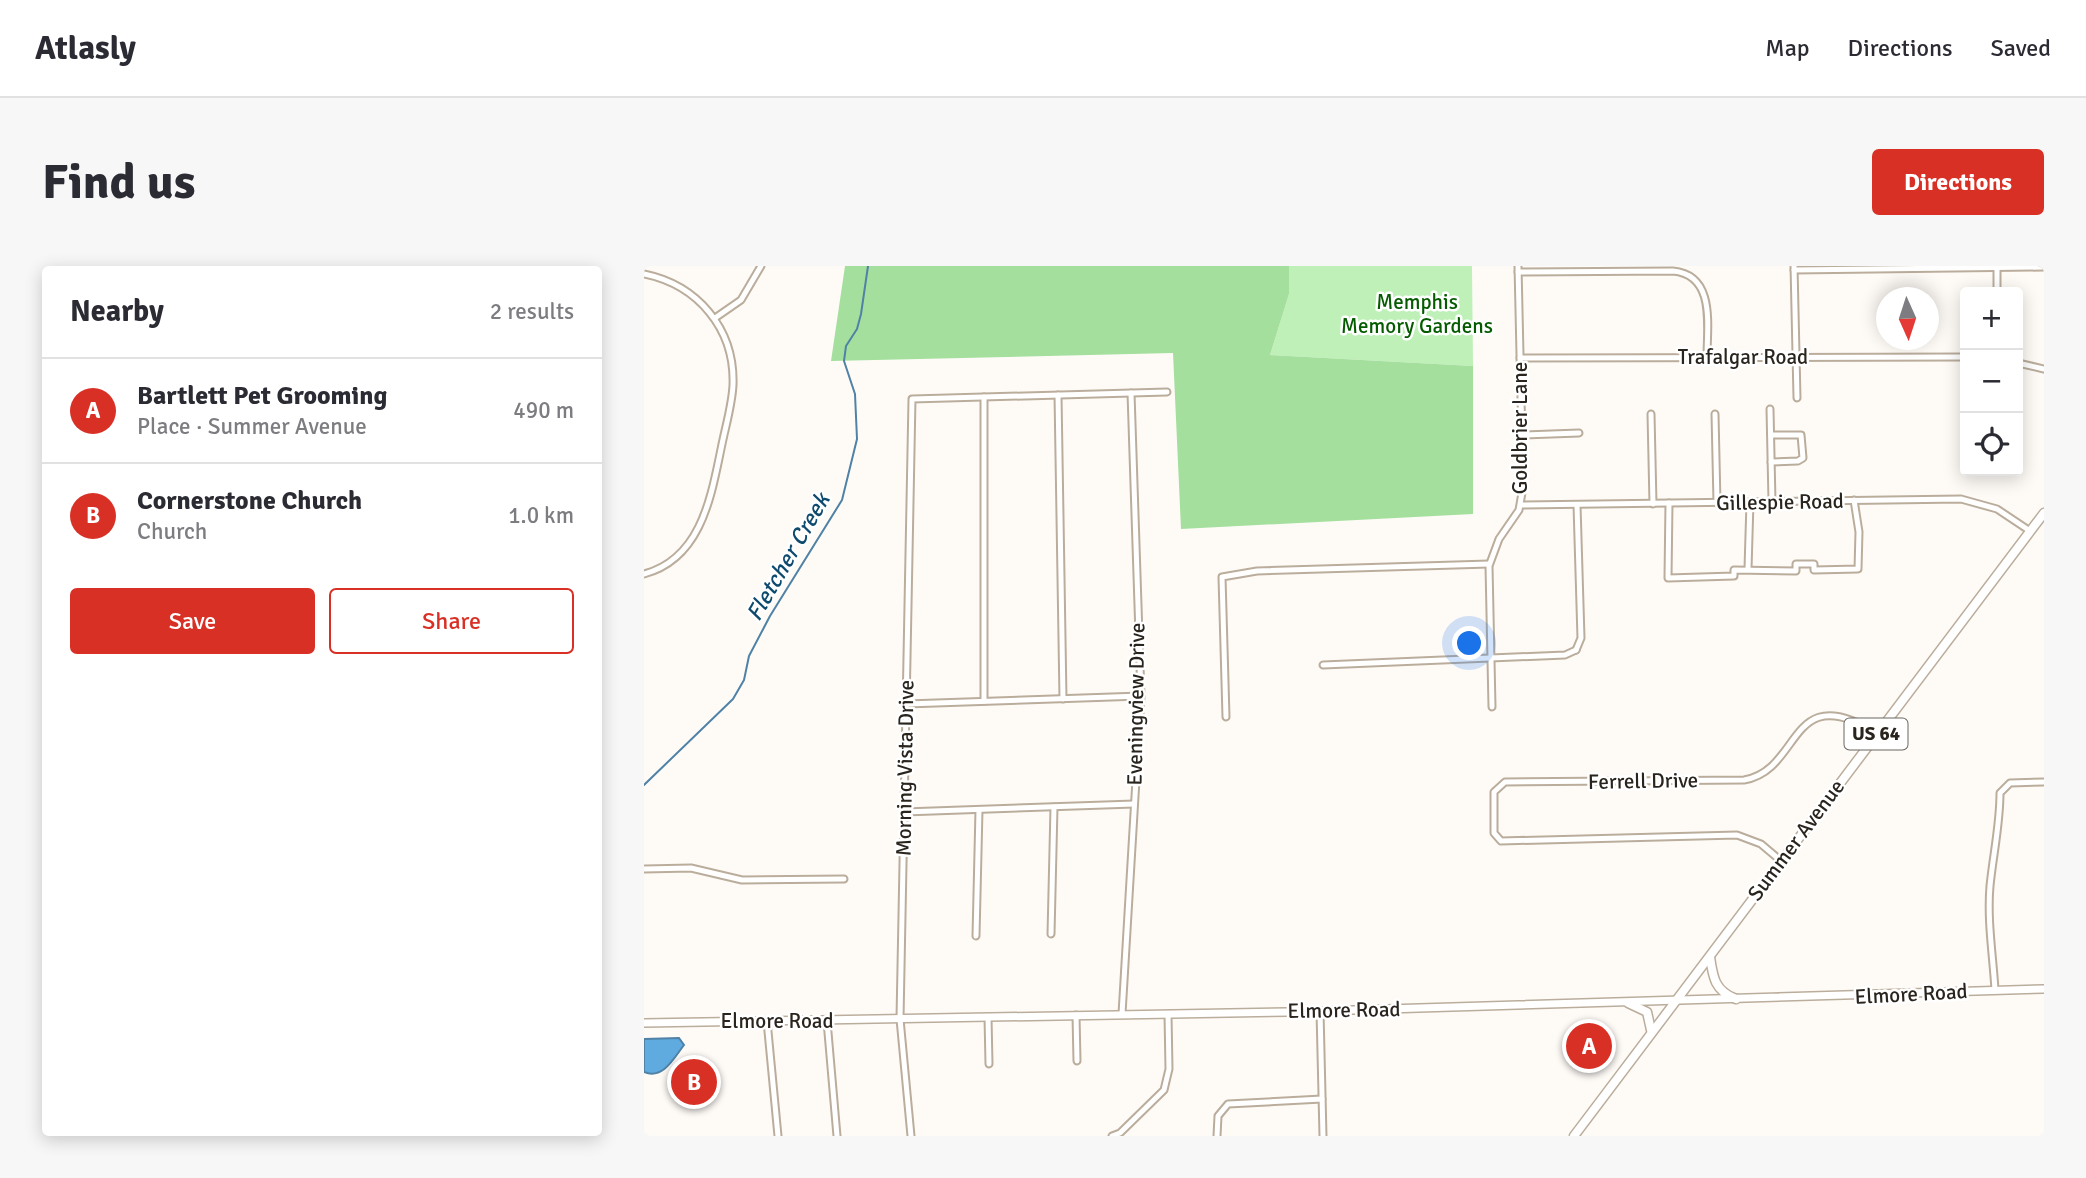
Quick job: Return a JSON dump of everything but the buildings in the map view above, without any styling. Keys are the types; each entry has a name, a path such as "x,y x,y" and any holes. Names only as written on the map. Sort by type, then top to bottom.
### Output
{"main road":[{"name":"Summer Avenue","path":"1574,1136 2044,513"},
{"path":"1710,957 1716,984 1722,992 1736,999"},
{"path":"1628,1003 1647,1012 1650,1033"}],"street":[{"path":"715,318 741,300 761,266"},
{"path":"1797,398 1794,268 2044,267"},
{"path":"1997,268 1997,287"},
{"path":"1518,269 1673,271 1687,274 1698,282 1706,297 1707,357"},
{"name":"Goldbrier Lane","path":"1492,707 1489,564 1499,539 1521,505 1518,269"},
{"path":"644,274 680,286 700,301 715,318 729,349 733,387 711,500 692,540 675,557 644,574"},
{"name":"Trafalgar Road","path":"1520,358 1960,357"},
{"path":"2023,364 2044,369"},
{"path":"984,701 984,397 1167,392"},
{"name":"Eveningview Drive","path":"1122,1014 1141,696 1131,393"},
{"path":"1058,395 1063,699"},
{"name":"Morning Vista Drive","path":"911,1136 900,1019 912,399 984,397"},
{"path":"1770,409 1772,502"},
{"path":"1651,414 1653,504"},
{"path":"1715,414 1717,503"},
{"path":"1522,435 1579,433"},
{"path":"1770,435 1801,435 1803,458 1798,461 1771,462"},
{"path":"1750,502 1748,572 1797,571 1796,564 1814,564 1814,570 1858,569 1859,532 1854,500"},
{"name":"Gillespie Road","path":"1521,505 1972,500 1997,509 2030,531"},
{"path":"1669,503 1668,576 1734,576 1734,570 1748,569"},
{"path":"1322,665 1565,656 1576,650 1581,638 1577,505"},
{"path":"1226,717 1222,577 1257,571 1489,564"},
{"path":"1576,650 1582,655"},
{"path":"906,704 1141,696"},
{"name":"Ferrell Drive","path":"1780,860 1761,844 1737,835 1502,841 1494,833 1493,792 1505,782 1744,780 1768,771 1796,734 1812,720 1849,717 1877,733"},
{"path":"1994,990 1989,912 1990,885 2000,826 2000,793 2010,783 2044,782"},
{"path":"904,812 1134,804"},
{"path":"1051,934 1054,807"},
{"path":"976,936 979,810"},
{"path":"644,869 691,868 742,880 844,879"},
{"name":"Elmore Road","path":"644,1023 1320,1011 2044,989"},
{"path":"1320,1011 1323,1136"},
{"path":"1112,1136 1120,1133 1164,1090 1169,1069 1168,1014"},
{"path":"1076,1015 1077,1061"},
{"path":"988,1017 989,1063"},
{"path":"767,1021 778,1136"},
{"path":"827,1021 837,1136"},
{"path":"1217,1136 1219,1116 1228,1104 1322,1099"}],"green space":[{"path":"845,266 1289,266 1289,294 1270,355 1473,366 1473,514 1181,529 1173,353 831,361"},
{"name":"Memphis Memory Gardens","path":"1289,266 1472,266 1473,366 1270,355 1289,294"}],"water":[{"path":"679,1038 684,1045 667,1066 657,1073 644,1072 644,1039"}],"waterway":[{"name":"Fletcher Creek","path":"644,785 733,699 744,680 749,656 770,616 842,500 857,439 855,394 844,361 846,346 857,329 861,314 868,266"}],"place":[{"name":"Bartlett Pet Grooming","path":"1589,1046"},
{"name":"Cornerstone Church","path":"694,1082"}]}
